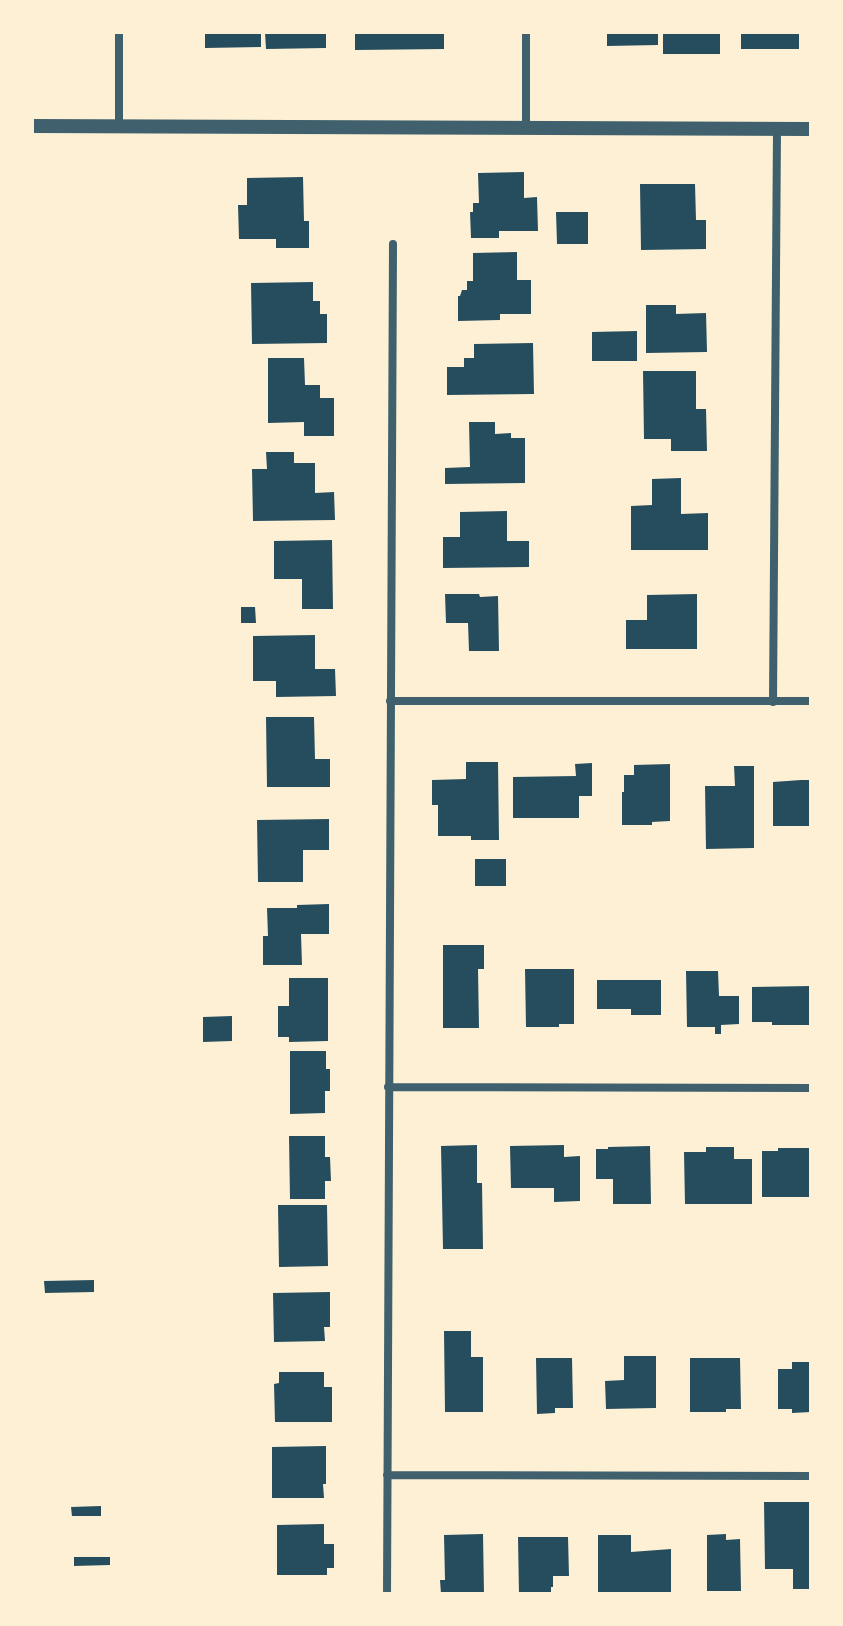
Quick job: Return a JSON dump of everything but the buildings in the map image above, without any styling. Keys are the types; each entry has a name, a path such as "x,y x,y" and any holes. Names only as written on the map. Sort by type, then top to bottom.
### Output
{"street":[{"path":"119,32 119,127"},
{"path":"526,32 526,129"},
{"path":"32,126 811,129"},
{"path":"773,702 777,129"},
{"path":"387,1594 393,244"},
{"path":"390,701 811,701"},
{"path":"388,1087 811,1088"},
{"path":"387,1475 811,1476"}]}
